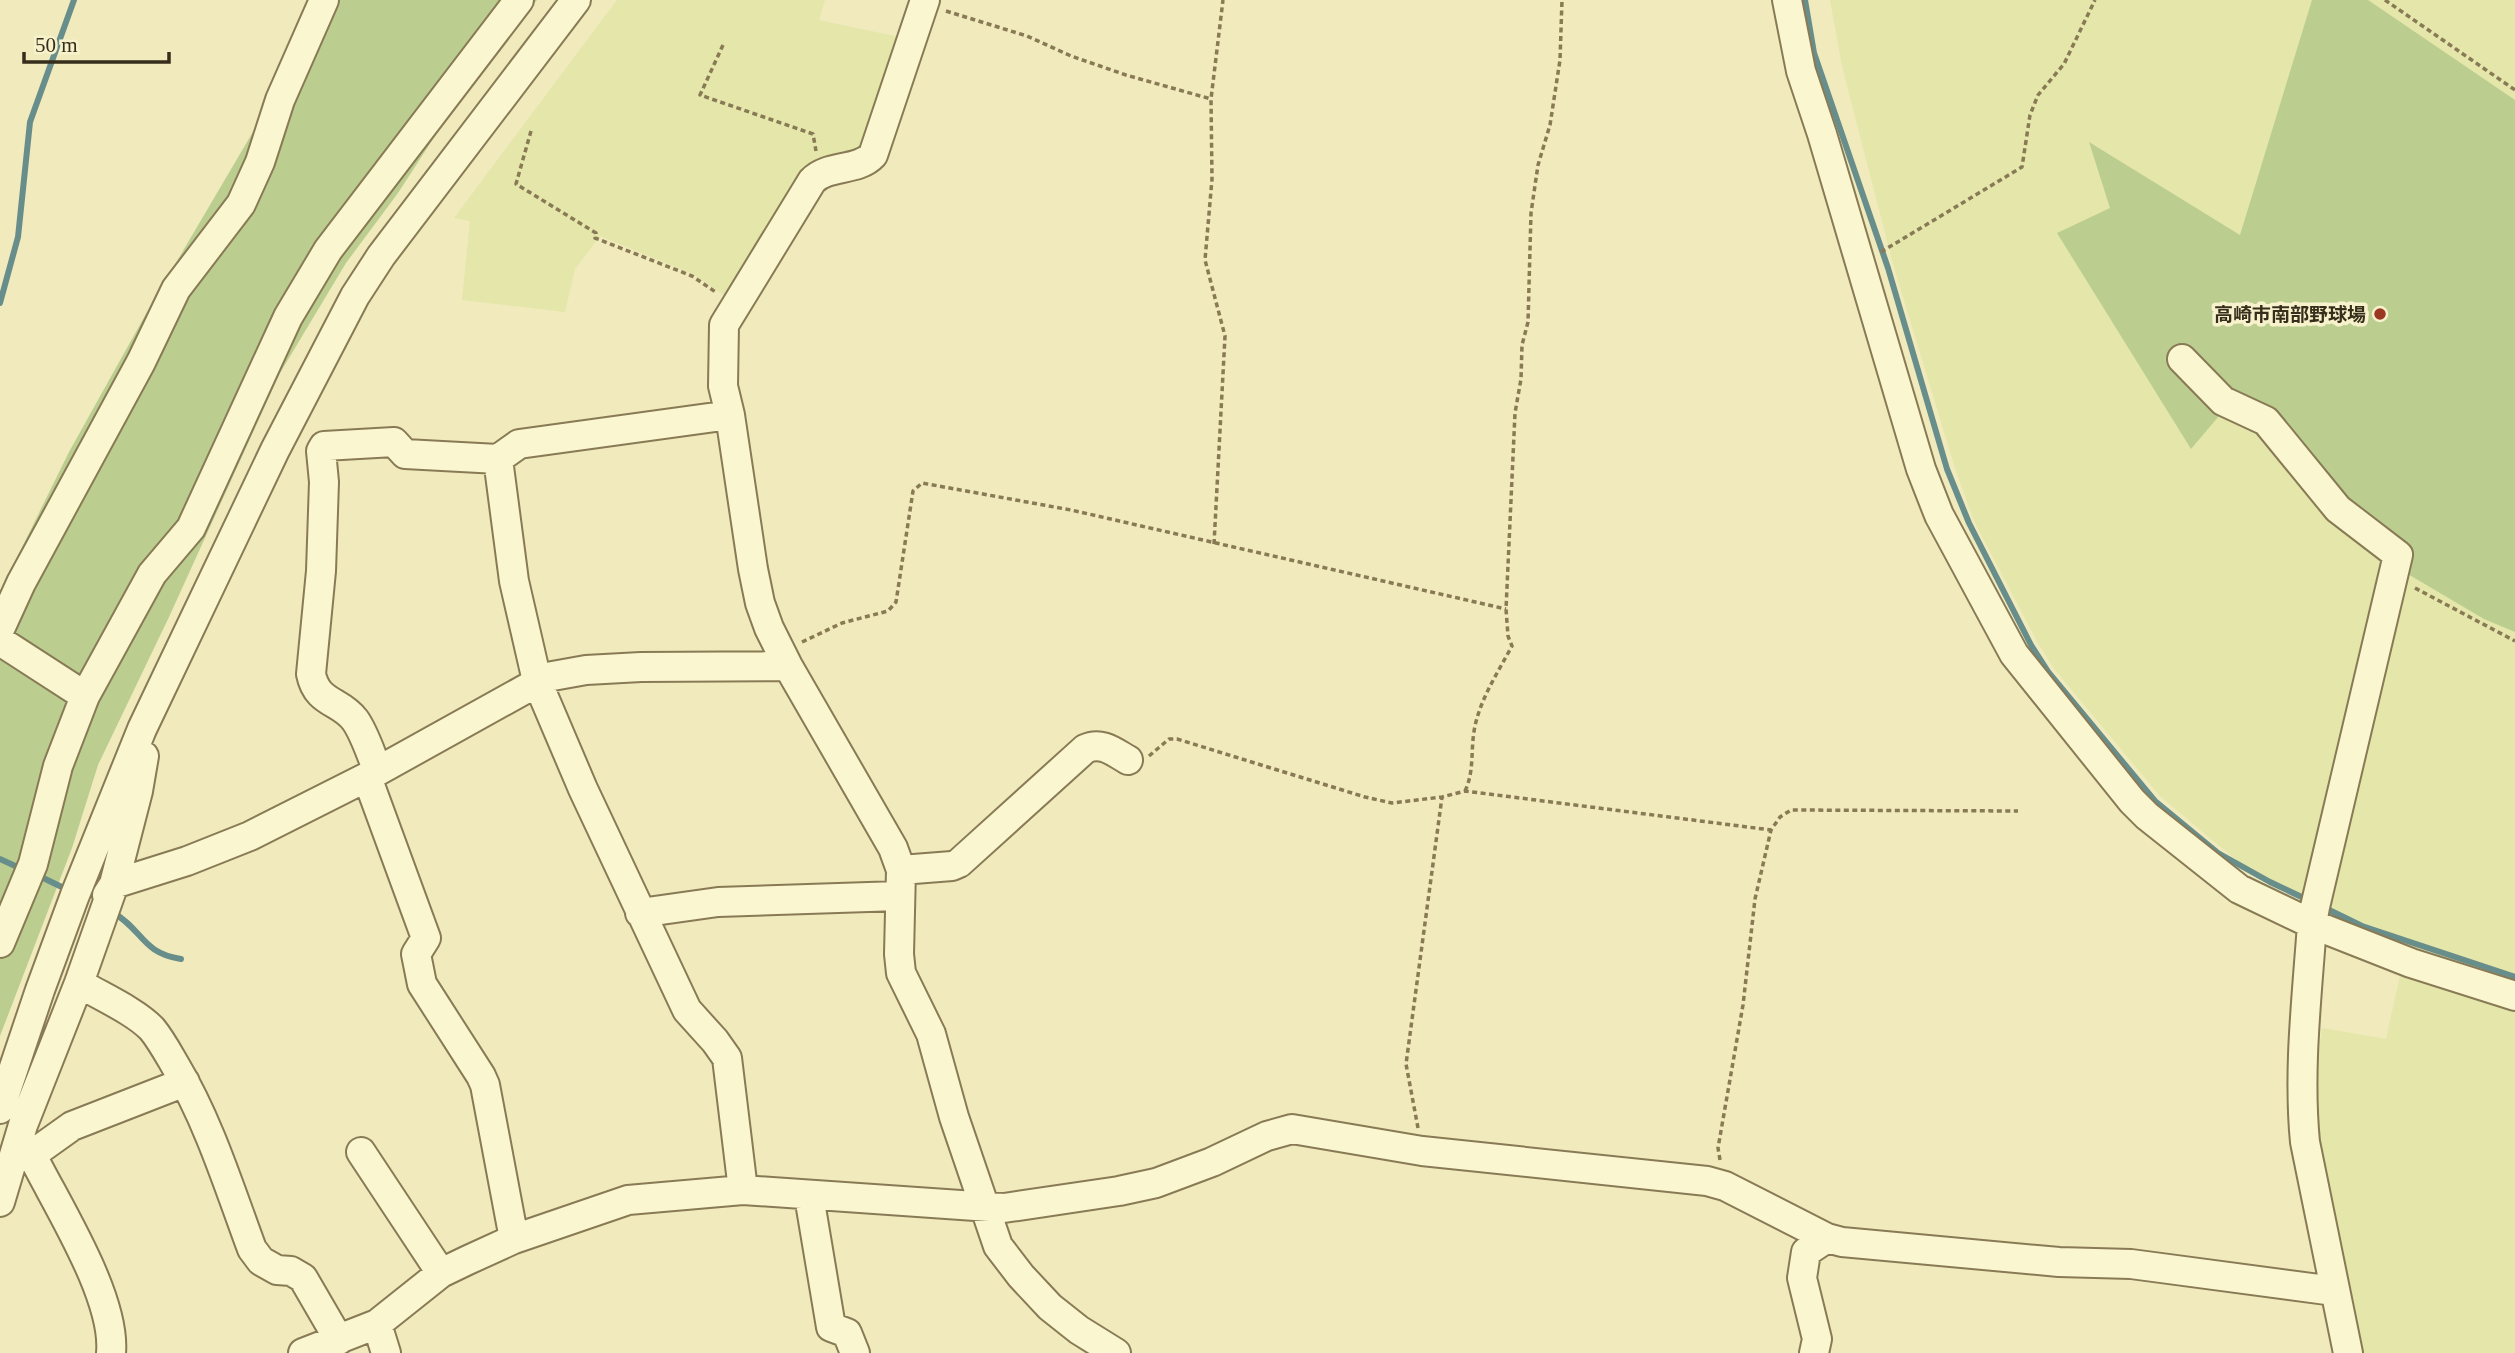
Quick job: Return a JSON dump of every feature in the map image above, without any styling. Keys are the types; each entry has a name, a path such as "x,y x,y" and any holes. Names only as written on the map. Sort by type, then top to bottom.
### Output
{"street":[{"path":"0,629 21,583 141,362 176,289 241,204 260,162 281,100 324,0"},
{"path":"0,943 33,864 58,766 85,696 152,574 191,528 288,317 307,282 328,250 519,0"},
{"path":"0,1109 40,990 142,729 233,533 355,296 382,256 576,0"},
{"path":"1787,0 1801,71 1921,469 1939,515 2014,654 2147,816 2201,861 2239,888 2312,924 2411,963 2515,996"},
{"path":"925,1 873,155 861,164 823,173 812,181 724,325 723,386 760,603 785,659 893,848 900,883 901,973 930,1034 939,1069 998,1246 1050,1307 1079,1330 1116,1353"},
{"path":"2182,359 2223,401 2266,421 2338,509 2398,555 2312,924 2301,1107 2305,1142 2348,1353"},
{"path":"514,1239 485,1085 422,984 416,954 426,938 355,720 313,687 310,674 321,571 324,482 321,451 324,446 394,442 405,454 498,459 519,444 730,415"},
{"path":"498,459 513,581 537,681 583,789 687,1010 727,1058 743,1190"},
{"path":"0,641 85,696"},
{"path":"40,990 82,939 114,884 187,861 250,836 373,774 537,681 586,670 785,659"},
{"path":"0,1202 23,1125 79,983 114,884 144,759 142,729"},
{"path":"640,913 900,883 958,863 1091,746 1107,747 1128,760"},
{"path":"79,983 150,1027 185,1082 211,1139 252,1249 261,1261 276,1270 291,1271 303,1278 339,1340"},
{"path":"111,1353 110,1325 94,1278 35,1161 37,1151 72,1126 185,1082"},
{"path":"303,1353 377,1324 441,1273 514,1239 628,1200 743,1190 984,1207 1017,1206 1156,1183 1212,1162 1267,1136 1292,1129 1422,1151 1688,1178 1725,1186 1827,1238 1842,1242 2059,1262 2131,1264 2334,1292"},
{"path":"362,1152 441,1273"},
{"path":"809,1196 831,1327 851,1343"},
{"path":"1814,1353 1817,1339 1802,1279 1806,1252 1827,1238"},
{"path":"377,1324 386,1353"}],"path":[{"path":"1214,544 1225,336 1205,260 1212,179 1210,99 1223,0"},
{"path":"1465,791 1471,778 1475,727 1486,696 1512,646 1507,636 1506,609 1516,413 1522,345 1528,322 1531,213 1538,165 1550,124 1557,80 1562,0"},
{"path":"1861,264 2022,167 2030,115 2038,95 2064,64 2095,0"},
{"path":"2385,0 2515,90"},
{"path":"925,1 960,17 996,25 1126,75 1210,99"},
{"path":"723,45 700,95 813,134 823,173"},
{"path":"531,131 516,184 596,233 595,238 692,276 736,307"},
{"path":"785,659 842,623 888,611 896,601 914,491 922,484 1071,510 1506,609"},
{"path":"2392,576 2515,641"},
{"path":"1128,760 1143,762 1169,739 1177,739 1392,803 1443,797 1465,791 1771,830"},
{"path":"1422,1151 1406,1065 1443,797"},
{"path":"1725,1186 1718,1148 1742,1005 1755,899 1771,830 1780,817 1791,810 2018,811"}],"green space":[{"path":"314,0 537,0 461,96 398,193 346,263 280,373 98,765 72,848 0,1036 0,592 69,452 147,312 257,125 269,87"},
{"path":"617,0 825,0 819,20 904,38 868,152 822,168 734,302 693,274 600,236 575,269 565,312 462,300 470,221 454,218"},
{"path":"1830,0 2515,0 2515,1353 2359,1353 2319,1139 2317,1065 2322,1028 2386,1039 2407,944 2315,907 2251,872 2160,796 2055,670 2038,643 1974,521 1955,468 1893,264 1842,66"},
{"path":"2312,0 2368,0 2515,100 2515,632 2484,619 2401,570 2325,516 2261,435 2219,416 2191,449 2057,233 2110,208 2089,142 2240,235"}],"waterway":[{"path":"0,303 18,237 30,122 74,0"},
{"path":"1805,0 1814,53 1888,268 1947,469 1969,523 2031,645 2049,673 2155,801 2218,853 2308,900"},
{"path":"0,859 24,870"},
{"path":"37,875 68,890"},
{"path":"2321,906 2362,926 2515,977"},
{"path":"112,912 158,952 181,959"}],"place":[{"name":"高崎市南部野球場","path":"2380,314"}]}
